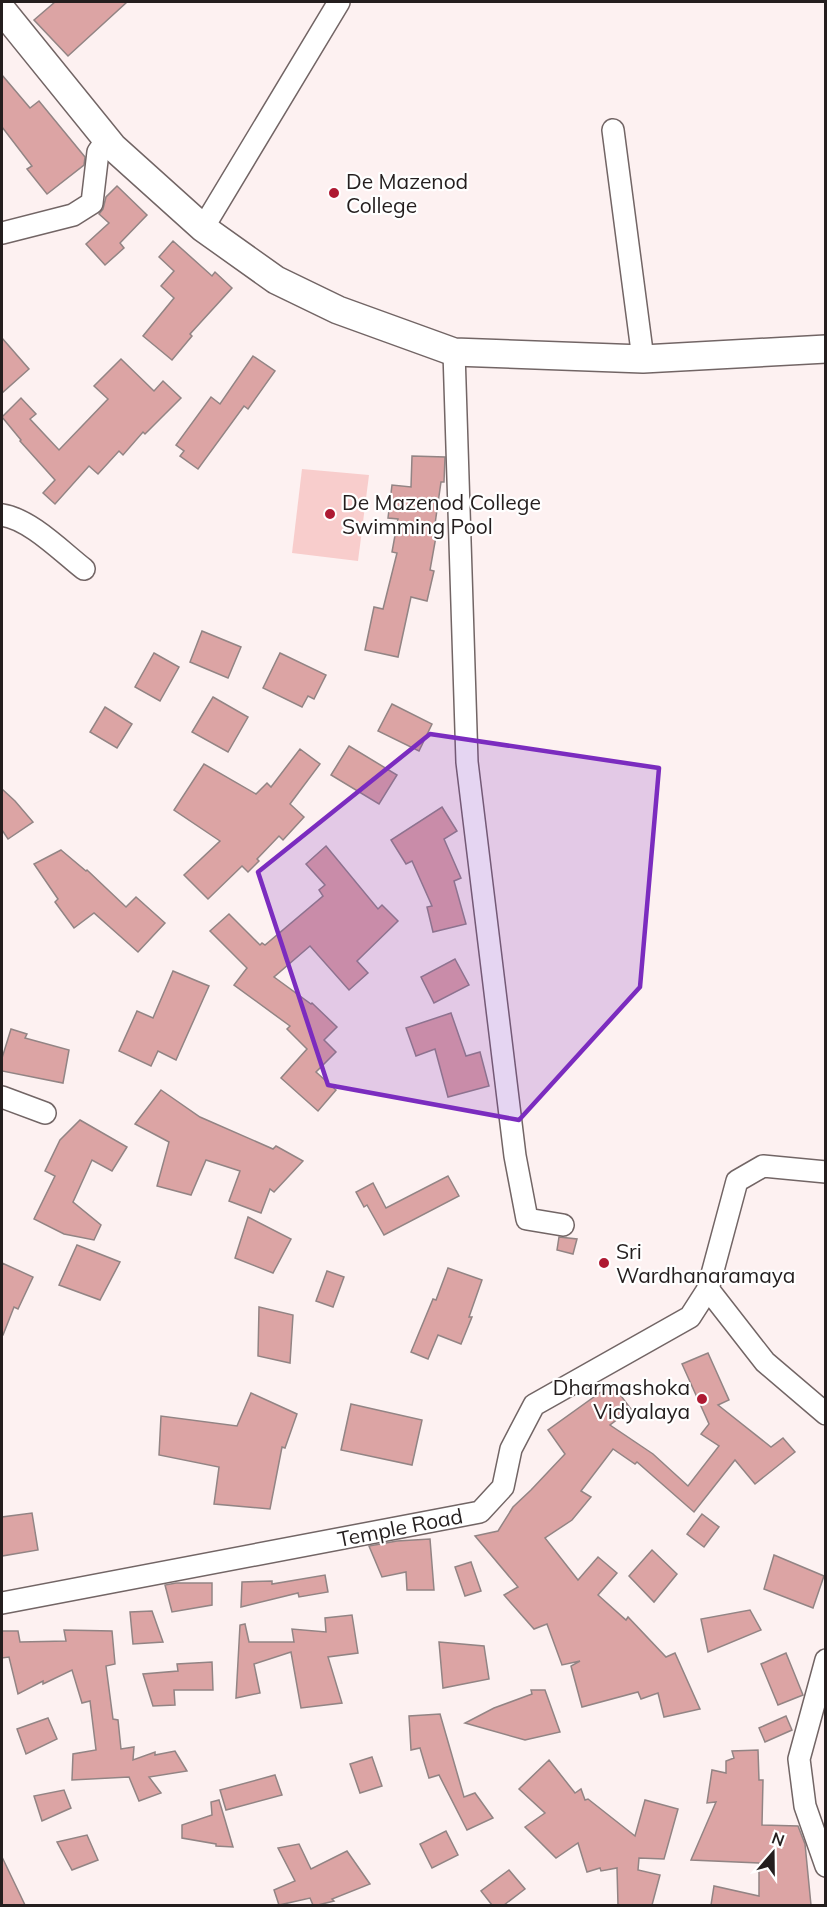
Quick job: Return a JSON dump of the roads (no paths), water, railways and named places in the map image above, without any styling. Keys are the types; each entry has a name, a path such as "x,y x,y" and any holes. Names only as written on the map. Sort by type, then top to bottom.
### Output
{"street":[{"path":"203,228 339,2"},
{"path":"2,10 113,147 203,228 276,280 338,310 454,352 643,358 825,349"},
{"path":"613,129 643,358"},
{"path":"2,233 73,214 92,203 98,152 107,139"},
{"path":"454,352 467,762 513,1144 527,1219 563,1226"},
{"path":"2,514 28,526 84,569"},
{"path":"2,1096 45,1113"},
{"name":"Temple Road","path":"2,1603 480,1512 503,1487 511,1449 534,1405 690,1317 708,1289 737,1182 763,1166 825,1172"},
{"path":"708,1289 765,1362 825,1414"},
{"path":"825,1660 798,1759 805,1806 825,1866"}],"place":[{"name":"De Mazenod College","path":"334,193"},
{"name":"De Mazenod College Swimming Pool","path":"330,514"},
{"name":"Sri Wardhanaramaya","path":"604,1263"},
{"name":"Dharmashoka Vidyalaya","path":"702,1399"}]}
